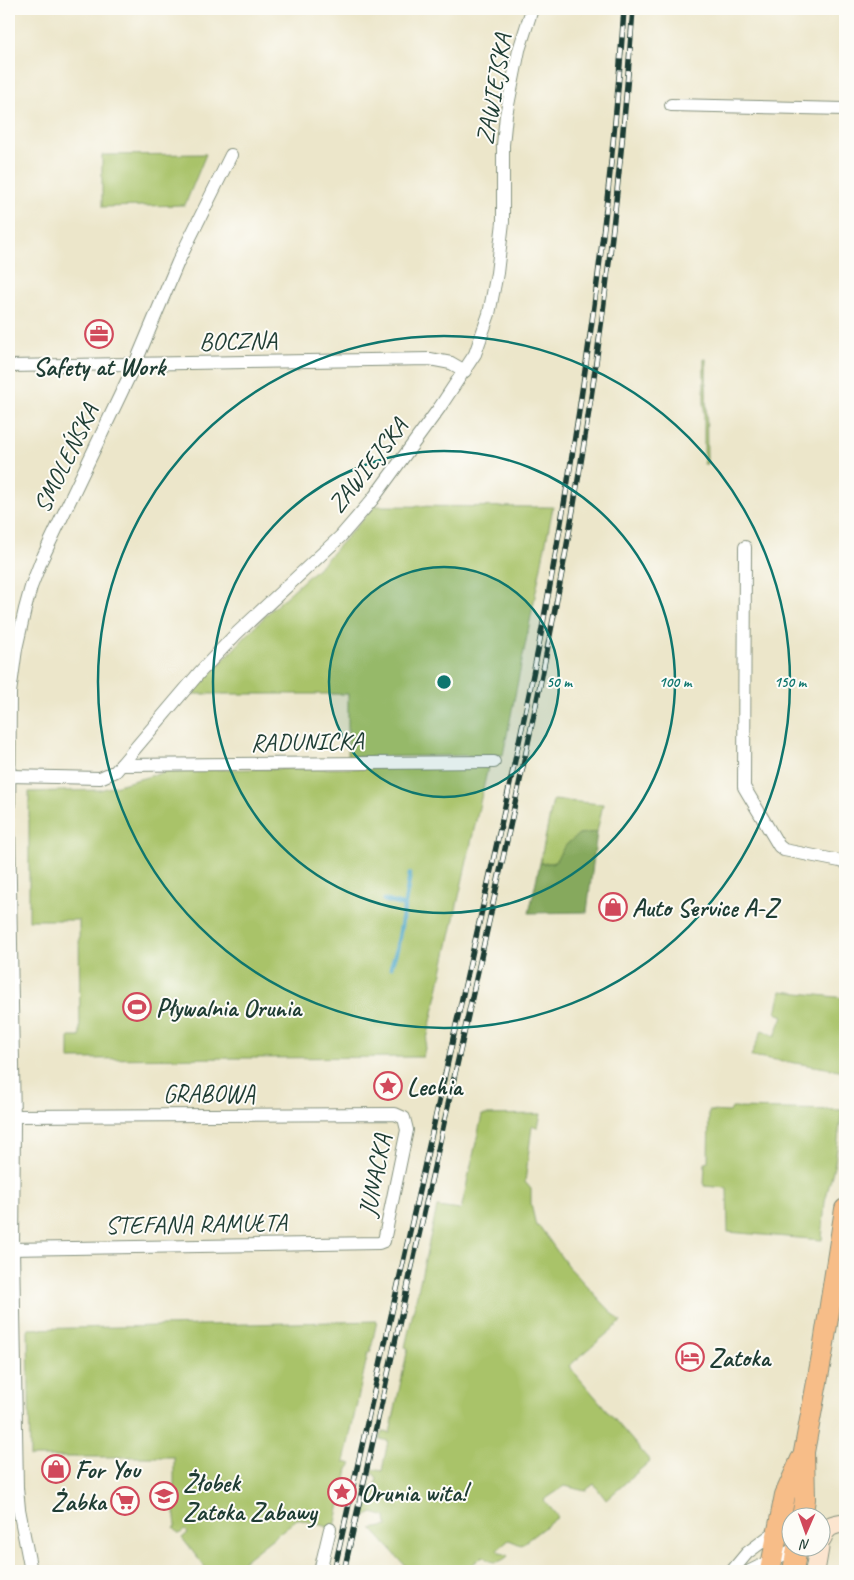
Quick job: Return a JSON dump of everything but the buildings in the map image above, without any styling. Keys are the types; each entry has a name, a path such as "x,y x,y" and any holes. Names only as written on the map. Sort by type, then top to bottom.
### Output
{"main road":[{"path":"804,1508 804,1452 825,1341 845,1209"},
{"path":"772,1565 786,1495 804,1452"},
{"path":"793,1571 795,1558"}],"street":[{"name":"ZAWIEJSKA","path":"10,776 100,778 116,771 200,672 236,634 341,536 372,500 464,371 481,342 493,297 503,222 503,145 506,115 519,50 532,9"},
{"path":"671,105 845,108"},
{"name":"SMOLEŃSKA","path":"31,1571 14,1510 18,1488 11,1249 11,1162 14,1116 10,693 16,649 31,587 42,558 135,364 178,262 231,155"},
{"name":"BOCZNA","path":"9,366 430,359 451,362 464,371"},
{"path":"745,547 744,787 779,846 784,850 845,862"},
{"name":"RADUNICKA","path":"121,766 494,762"},
{"name":"GRABOWA","path":"14,1116 395,1114 404,1118"},
{"name":"JUNACKA","path":"384,1241 407,1130 404,1118"},
{"name":"STEFANA RAMUŁTA","path":"11,1249 379,1243 384,1241"},
{"path":"320,1571 330,1529"},
{"path":"732,1571 747,1553 779,1529"},
{"path":"815,1571 817,1558"},
{"path":"750,1571 772,1565"}],"green space":[{"path":"206,154 185,205 102,207 102,155"},
{"path":"704,359 706,359 707,464 704,464"},
{"path":"375,506 553,507 503,755 348,757 348,694 191,694 269,612 323,563"},
{"path":"488,767 423,1057 69,1059 69,1037 80,1037 79,920 29,920 29,792 100,790 172,770"},
{"path":"553,800 603,804 597,832 579,834 565,846 554,863 540,863"},
{"path":"597,832 587,912 529,913 540,863 554,863 565,846 579,834"},
{"path":"781,991 845,998 845,1071 751,1056 762,1030 775,1036 783,1016 776,1013"},
{"path":"732,1108 842,1110 835,1163 825,1201 822,1240 728,1232 727,1188 704,1186 705,1162 708,1161 709,1111 730,1112"},
{"path":"541,1114 538,1127 532,1126 525,1182 531,1189 531,1204 536,1226 540,1227 567,1265 621,1322 569,1366 650,1461 606,1500 594,1484 585,1491 565,1486 544,1500 558,1517 521,1545 509,1540 497,1550 508,1556 502,1560 492,1562 483,1556 473,1564 479,1571 410,1571 372,1529 387,1526 386,1517 373,1513 364,1517 371,1488 375,1487 377,1478 372,1472 373,1469 382,1471 388,1441 380,1439 382,1432 390,1433 408,1348 405,1347 437,1207 461,1210 482,1115"},
{"path":"377,1321 344,1462 352,1464 348,1469 334,1531 325,1526 297,1519 231,1571 208,1571 182,1538 188,1533 185,1530 179,1534 174,1528 176,1526 174,1509 174,1457 30,1457 28,1329"}],"waterway":[{"path":"391,967 397,949 410,874"},
{"path":"384,900 405,906"}],"railway":[{"path":"334,1571 502,822 553,571 591,331 610,170 624,9"},
{"path":"344,1571 511,820 561,577 592,390 609,264 633,9"}],"place":[{"name":"Safety at Work","path":"99,334"},
{"name":"Auto Service A-Z","path":"613,907"},
{"name":"Pływalnia Orunia","path":"137,1007"},
{"name":"Lechia","path":"388,1086"},
{"name":"Zatoka","path":"690,1357"},
{"name":"For You","path":"56,1469"},
{"name":"Orunia wita!","path":"342,1492"},
{"name":"Żłobek Zatoka Zabawy","path":"164,1496"},
{"name":"Żabka","path":"125,1501"}]}
